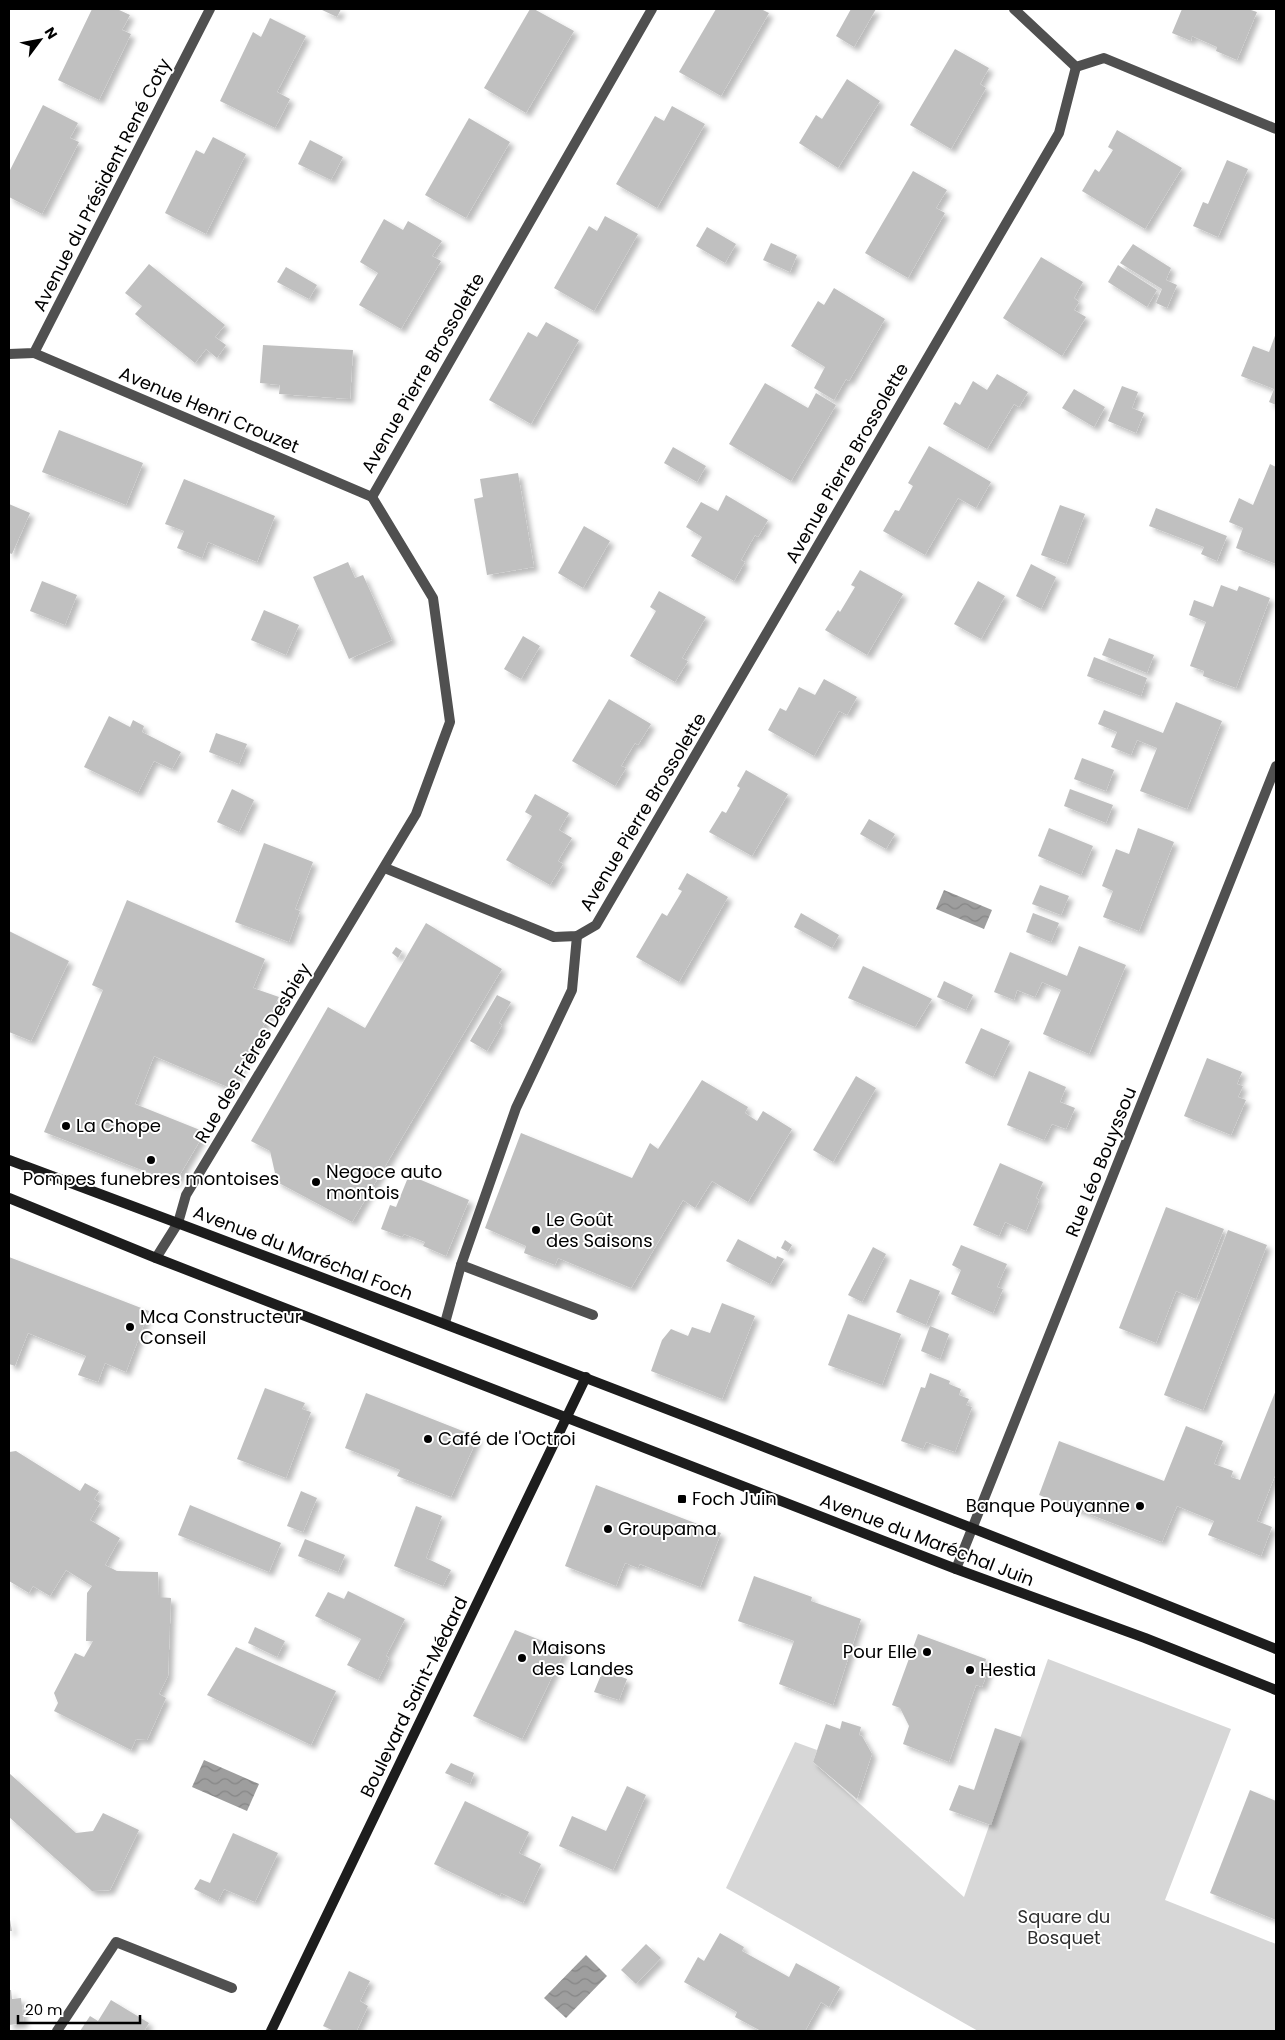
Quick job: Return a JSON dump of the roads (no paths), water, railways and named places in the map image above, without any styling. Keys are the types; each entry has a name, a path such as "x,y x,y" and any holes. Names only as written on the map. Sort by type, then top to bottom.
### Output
{"main road":[{"name":"Avenue du Maréchal Foch","path":"9,1160 586,1377"},
{"path":"9,1198 156,1258 567,1417"},
{"name":"Avenue du Maréchal Juin","path":"586,1377 972,1526 1276,1649"},
{"name":"Boulevard Saint-Médard","path":"271,2031 586,1377"},
{"name":"Avenue du Maréchal Juin","path":"567,1417 956,1569 1145,1638 1276,1690"}],"street":[{"name":"Avenue du Président René Coty","path":"34,353 210,9"},
{"name":"Avenue Pierre Brossolette","path":"652,9 372,497 433,598 450,722 416,814 385,868 554,937 578,936 596,925 1059,133 1076,67"},
{"path":"1014,9 1076,67 1104,58 1276,128"},
{"path":"9,354 34,353"},
{"name":"Avenue Henri Crouzet","path":"34,353 372,497"},
{"name":"Rue Léo Bouyssou","path":"956,1569 1276,766"},
{"name":"Rue des Frères Desbiey","path":"156,1258 178,1224 186,1195 385,868"},
{"path":"445,1324 462,1265 516,1108 572,990 578,936"},
{"path":"462,1265 593,1315"},
{"path":"57,2031 116,1942 232,1988"}],"water":[{"path":"944,890 992,910 984,929 936,909"},
{"path":"204,1760 259,1784 247,1811 192,1787"},
{"path":"586,1955 607,1976 566,2018 544,1998"}],"place":[{"name":"La Chope","path":"66,1126"},
{"name":"Pompes funebres montoises","path":"151,1160"},
{"name":"Negoce auto montois","path":"316,1182"},
{"name":"Le Goût des Saisons","path":"536,1230"},
{"name":"Mca Constructeur Conseil","path":"130,1327"},
{"name":"Café de l'Octroi","path":"428,1439"},
{"name":"Foch Juin","path":"682,1499"},
{"name":"Banque Pouyanne","path":"1140,1506"},
{"name":"Groupama","path":"608,1529"},
{"name":"Pour Elle","path":"927,1652"},
{"name":"Maisons des Landes","path":"522,1658"},
{"name":"Hestia","path":"970,1670"}],"park label":[{"name":"Square du Bosquet","path":"1064,1927"}]}
